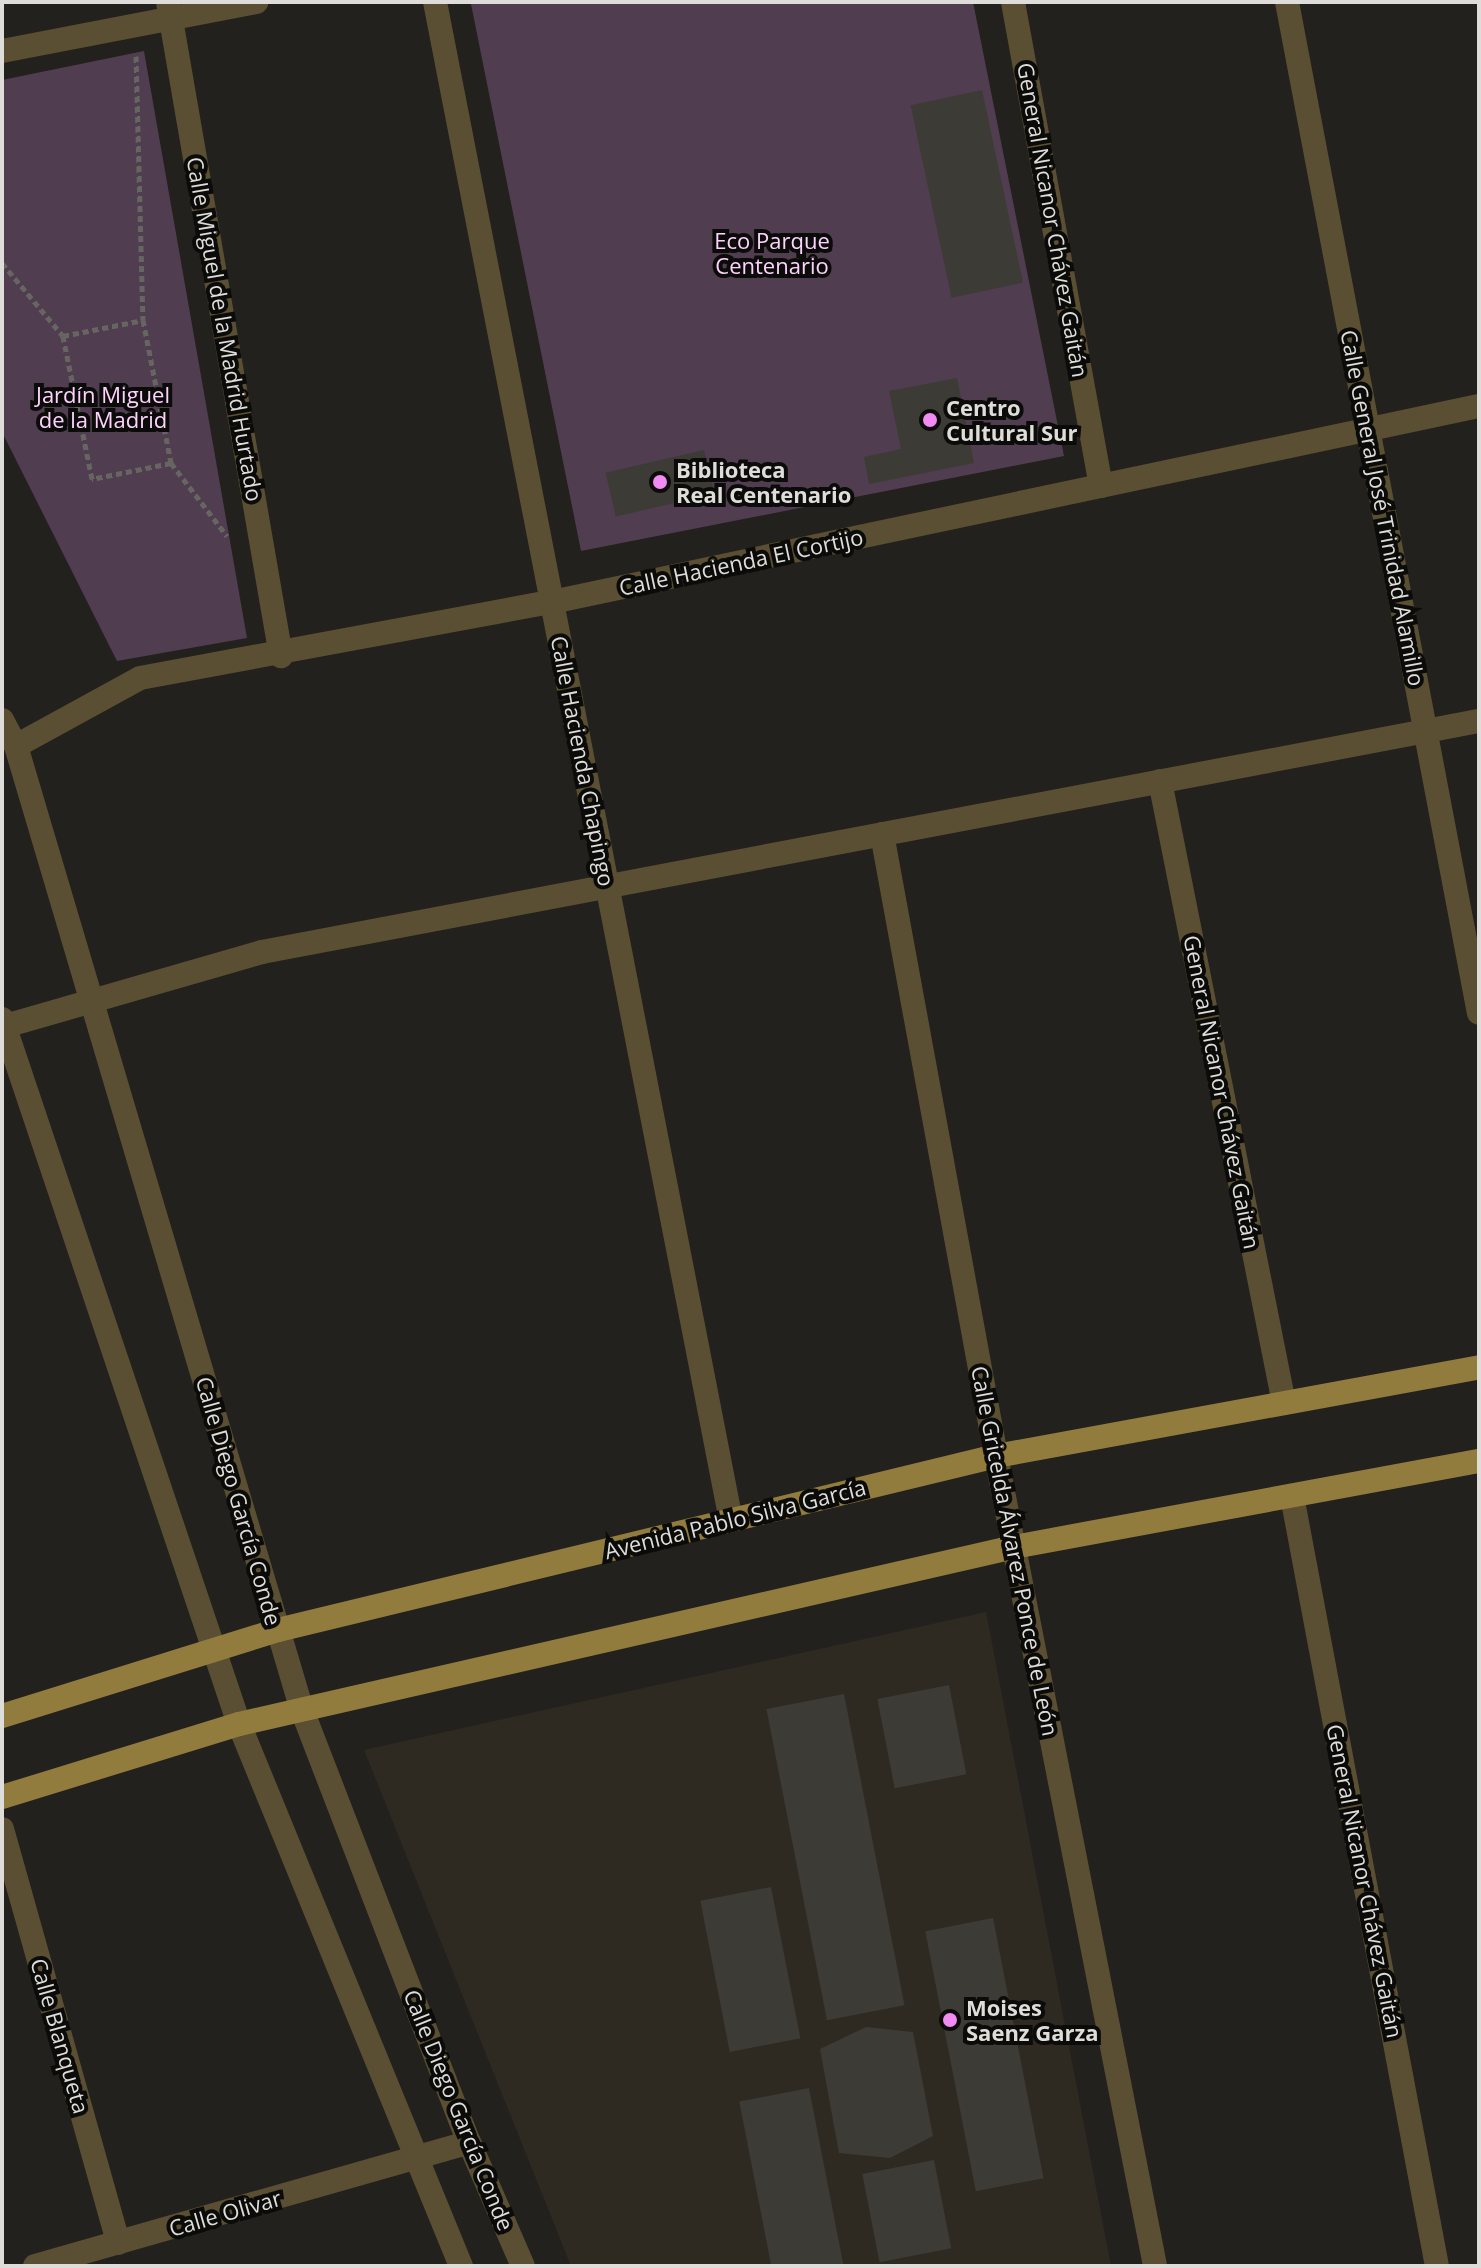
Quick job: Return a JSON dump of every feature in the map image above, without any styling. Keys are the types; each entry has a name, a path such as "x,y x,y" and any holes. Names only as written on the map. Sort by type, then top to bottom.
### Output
{"main road":[{"name":"Avenida Pablo Silva García","path":"2,1716 278,1630 996,1456 1479,1367"},
{"path":"2,1797 239,1724 1014,1547 1479,1461"}],"street":[{"path":"2,51 135,25 170,10 256,2"},
{"name":"Calle Hacienda Chapingo","path":"435,2 731,1520"},
{"name":"General Nicanor Chávez Gaitán","path":"1013,2 1101,486"},
{"name":"Calle General José Trinidad Alamillo","path":"1287,2 1479,1013"},
{"name":"Calle Miguel de la Madrid Hurtado","path":"170,10 281,656"},
{"name":"Calle Hacienda El Cortijo","path":"16,746 140,678 281,656 552,602 1479,406"},
{"name":"Calle Diego García Conde","path":"2,720 16,746 302,1710 469,2142 523,2266"},
{"path":"461,2266 414,2159 239,1724 3,1024 262,952 1479,721"},
{"name":"General Nicanor Chávez Gaitán","path":"1160,781 1284,1403"},
{"name":"Calle Gricelda Álvarez Ponce de León","path":"882,834 996,1456 1155,2266"},
{"name":"General Nicanor Chávez Gaitán","path":"1292,1496 1437,2266"},
{"name":"Calle Blanqueta","path":"2,1829 118,2243"},
{"name":"Calle Olivar","path":"35,2266 469,2142"}],"path":[{"path":"135,25 143,320 171,463 234,545"},
{"path":"2,263 63,336 92,479 171,463"},
{"path":"63,336 143,320"}],"shaded area":[{"path":"986,1612 1111,2266 571,2266 364,1750"}],"green space":[{"name":"Eco Parque Centenario","path":"973,2 1064,456 581,551 471,4"},
{"name":"Jardín Miguel de la Madrid","path":"144,51 247,638 117,661 2,432 2,80"}],"building":[{"path":"982,90 1023,283 952,298 911,105"},
{"name":"Centro Cultural Sur","path":"957,378 974,463 869,484 864,457 901,449 889,391"},
{"name":"Biblioteca Real Centenario","path":"704,450 714,494 616,517 606,473"},
{"path":"949,1685 966,1774 895,1788 877,1699"},
{"path":"844,1694 904,2005 827,2020 766,1709"},
{"path":"771,1887 800,2038 730,2052 700,1901"},
{"path":"993,1918 1044,2178 976,2191 925,1931"},
{"path":"866,2027 913,2032 933,2136 890,2158 839,2153 820,2049"},
{"path":"809,2088 844,2266 771,2266 739,2102"},
{"path":"934,2160 951,2248 880,2262 862,2174"}],"place":[{"name":"Centro Cultural Sur","path":"930,420"},
{"name":"Biblioteca Real Centenario","path":"660,482"},
{"name":"Moises Saenz Garza","path":"950,2020"}]}
